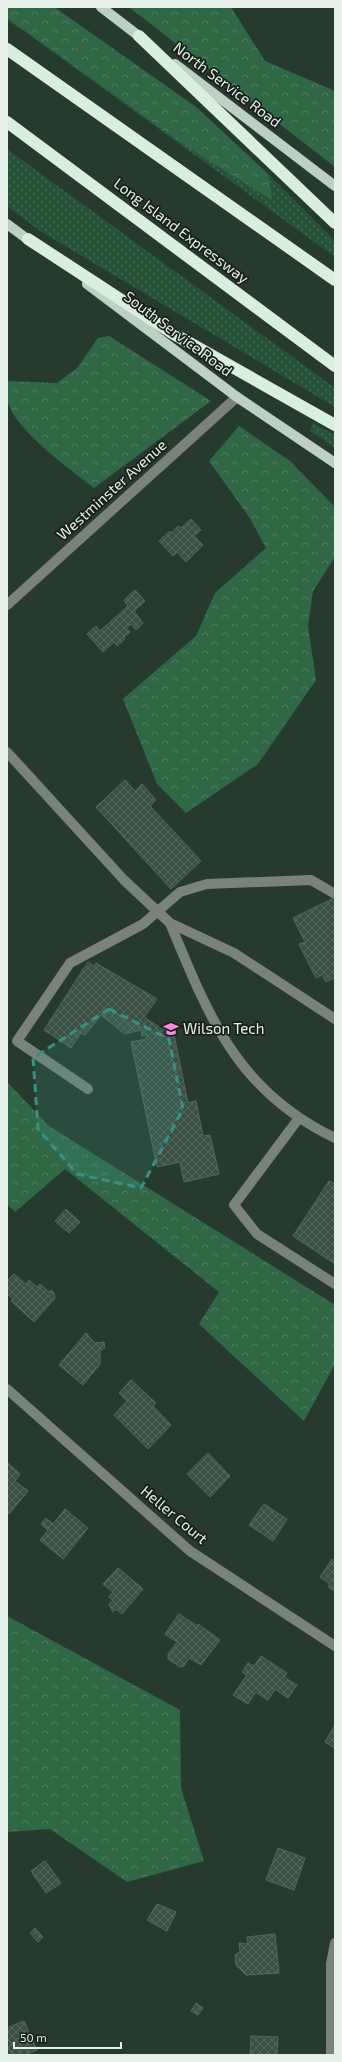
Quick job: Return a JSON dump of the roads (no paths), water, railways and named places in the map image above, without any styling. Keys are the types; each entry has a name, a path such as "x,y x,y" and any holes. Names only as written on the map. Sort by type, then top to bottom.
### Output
{"highway":[{"path":"139,36 335,223"},
{"path":"7,49 335,280"},
{"name":"Long Island Expressway","path":"7,122 335,366"},
{"path":"28,239 172,333 335,425"}],"main road":[{"name":"North Service Road","path":"101,7 335,186"},
{"name":"South Service Road","path":"7,224 237,397 335,462"}],"street":[{"name":"Westminster Avenue","path":"9,600 237,397"},
{"path":"7,752 124,880 170,923 234,953 335,1019"},
{"path":"88,1089 17,1041 70,963 143,924 157,910 180,892 208,884 311,880 335,894"},
{"path":"170,923 202,1000 230,1050 247,1072 278,1103 300,1118 335,1138"},
{"path":"300,1118 234,1205 257,1234 335,1284"},
{"name":"Heller Court","path":"7,1389 190,1551 335,1646"},
{"path":"331,2055 331,1964 335,1944"}],"place":[{"name":"Wilson Tech","path":"171,1029"}]}
